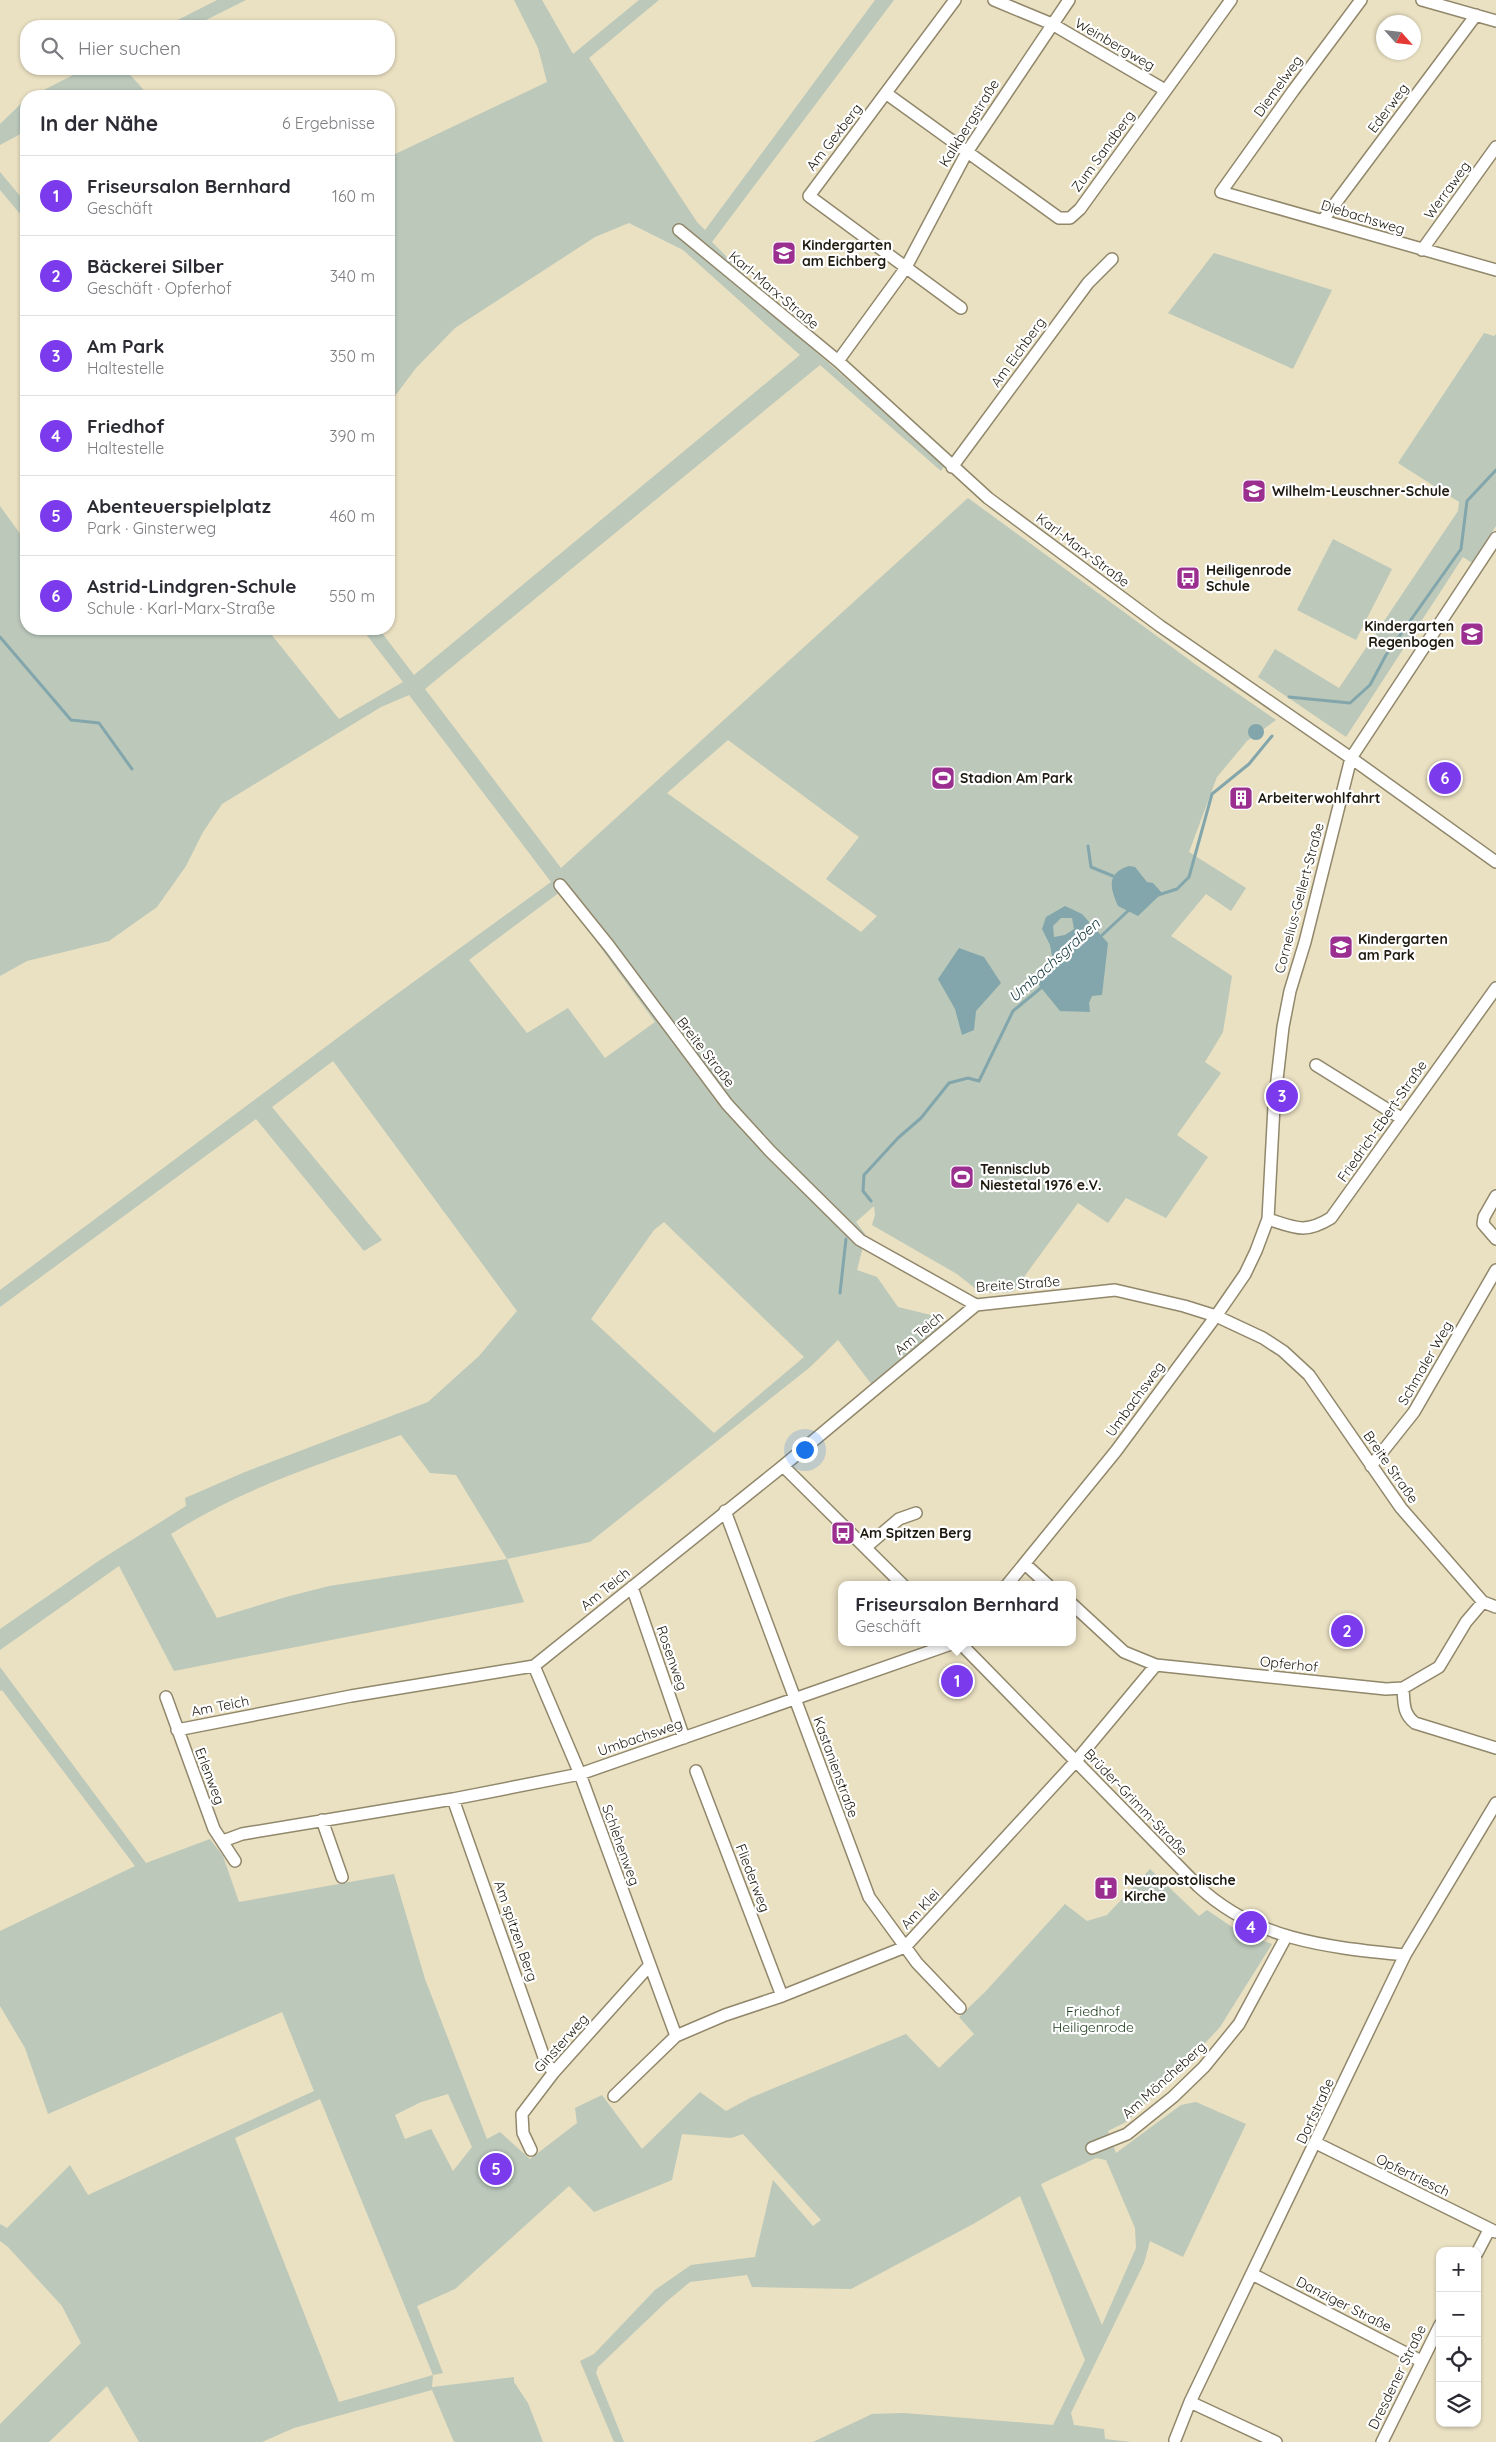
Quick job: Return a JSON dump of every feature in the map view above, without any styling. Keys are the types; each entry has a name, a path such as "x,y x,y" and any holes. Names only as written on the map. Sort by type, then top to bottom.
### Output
{"street":[{"name":"Am Gexberg","path":"905,269 809,196 887,94 955,0"},
{"name":"Weinbergweg","path":"994,0 1052,24 1165,90"},
{"name":"Kalkbergstraße","path":"838,361 905,269 967,152 1069,0"},
{"name":"Zum Sandberg","path":"967,152 1059,218 1070,218 1080,209 1231,0"},
{"name":"Diemelweg","path":"1221,192 1361,0"},
{"path":"1422,0 1496,21"},
{"name":"Ederweg","path":"1323,220 1476,15"},
{"path":"887,94 967,152"},
{"name":"Werraweg","path":"1422,250 1496,147"},
{"name":"Diebachsweg","path":"1221,192 1496,270"},
{"name":"Karl-Marx-Straße","path":"678,230 838,361 952,467 1044,541 1150,619 1351,758 1496,862"},
{"name":"Am Eichberg","path":"952,467 1088,283 1112,259"},
{"path":"905,269 961,308"},
{"name":"Cornelius-Gellert-Straße","path":"1268,1219 1275,1101 1283,1027 1290,992 1305,942 1351,758 1496,538"},
{"name":"Breite Straße","path":"560,884 609,946 727,1104 770,1151 860,1240 976,1305 1115,1290 1184,1306 1216,1316 1283,1351 1310,1375 1401,1508 1483,1602 1496,1607"},
{"name":"Friedrich-Ebert-Straße","path":"1268,1219 1294,1227 1314,1228 1331,1218 1496,988"},
{"path":"1316,1065 1401,1118"},
{"path":"1496,1196 1484,1216 1483,1224 1496,1239"},
{"name":"Umbachsweg","path":"1010,1581 1116,1451 1216,1316 1244,1274 1268,1219"},
{"name":"Schmaler Weg","path":"1371,1466 1414,1412 1496,1270"},
{"name":"Am Teich","path":"177,1730 351,1696 534,1666 783,1466 976,1305"},
{"path":"783,1466 899,1581"},
{"name":"Kastanienstraße","path":"725,1511 869,1897 904,1948 960,2008"},
{"path":"866,1547 899,1519 916,1513"},
{"path":"1025,1564 1044,1581"},
{"name":"Rosenweg","path":"632,1587 684,1738"},
{"path":"1483,1602 1466,1622 1439,1667 1403,1688 1404,1709 1408,1717 1415,1723 1496,1748"},
{"name":"Opferhof","path":"1076,1608 1124,1652 1156,1665 1362,1687 1403,1688"},
{"name":"Umbachsweg","path":"223,1842 242,1834 453,1799 580,1774 946,1646"},
{"name":"Brüder-Grimm-Straße","path":"962,1646 1216,1903 1248,1923 1286,1937 1342,1949 1405,1955"},
{"name":"Am Klei","path":"614,2096 676,2036 725,2015 782,1996 904,1948 1076,1761 1156,1665"},
{"name":"Schlehenweg","path":"534,1666 580,1774 676,2036"},
{"name":"Erlenweg","path":"166,1697 214,1829 234,1862"},
{"name":"Fliederweg","path":"696,1771 782,1996"},
{"name":"Am spitzen Berg","path":"453,1799 546,2063 554,2072"},
{"name":"Dorfstraße","path":"1175,2440 1190,2402 1405,1955 1496,1803"},
{"path":"322,1820 342,1877"},
{"name":"Am Möncheberg","path":"1092,2148 1127,2134 1204,2068 1239,2024 1286,1937"},
{"name":"Ginsterweg","path":"531,2150 523,2133 522,2114 554,2072 649,1966"},
{"name":"Opfertriesch","path":"1316,2143 1493,2231"},
{"path":"1481,2248 1493,2231"},
{"name":"Danziger Straße","path":"1252,2274 1421,2361"},
{"name":"Dresdener Straße","path":"1382,2442 1436,2333"},
{"path":"1190,2402 1276,2442"}],"green space":[{"path":"217,0 246,0 206,20 178,20"},
{"path":"514,0 542,0 573,54 639,0 659,0 589,58 697,222 705,230 875,0 894,0 712,242 743,273 745,290 945,465 941,471 820,365 425,689 561,868 968,498 1199,667 1276,720 1247,741 1217,777 1189,852 1246,888 1231,911 1206,894 1171,936 1232,976 1223,1032 1205,1062 1221,1073 1177,1135 1208,1157 1166,1218 1126,1198 1108,1223 1078,1203 1013,1292 981,1293 957,1274 872,1225 875,1215 874,1206 856,1222 866,1235 857,1270 877,1277 898,1307 935,1316 942,1327 872,1385 838,1340 809,1368 590,1542 507,1559 524,1602 174,1671 119,1566 0,1650 0,1629 100,1560 186,1506 185,1498 245,1472 428,1402 479,1356 517,1311 333,1061 272,1107 382,1240 364,1251 256,1119 0,1307 0,1290 379,1007 551,882 409,695 381,707 222,804 203,832 186,866 157,907 109,941 27,961 0,976 0,506 20,534 20,635 272,635 339,719 403,682 367,635 384,635 414,675 800,355 683,250 629,223 595,237 455,328 416,368 395,396 395,154 547,82 538,48","holes":["728,740 859,837 826,879 877,916 861,932 667,793","560,892 655,1022 605,1058 568,1008 527,1033 469,960","664,1222 804,1357 714,1433 591,1319 654,1230","401,1435 430,1473 456,1475 507,1559 329,1586 217,1618 171,1534 226,1503 254,1490 313,1466"]},
{"path":"73,75 130,75 144,90 44,90"},
{"path":"20,105 20,134 0,145 0,124"},
{"path":"0,172 20,196 20,214 0,190"},
{"path":"1214,253 1332,290 1293,369 1168,313"},
{"path":"1484,333 1494,336 1496,334 1496,526 1472,563 1463,557 1346,737 1258,677 1275,649 1339,688 1458,511 1459,502 1398,463"},
{"path":"1333,539 1392,569 1356,640 1297,610"},
{"name":"Friedhof Heiligenrode","path":"0,1667 146,1863 210,1839 223,1856 239,1902 394,1874 425,1979 487,2139 500,2132 530,2159 577,2123 575,2108 602,2095 642,2149 700,2092 726,2111 750,2098 906,2034 939,2068 974,2034 959,2017 985,1992 1065,1904 1087,1921 1107,1915 1150,1869 1199,1916 1207,1910 1241,1933 1272,1944 1220,2027 1183,2067 1126,2122 1108,2131 1116,2153 1181,2105 1196,2102 1246,2124 1183,2257 1150,2241 1144,2263 1071,2413 1074,2425 1104,2429 1105,2439 1131,2442 813,2442 872,2414 904,2413 1053,2425 1085,2360 1020,2196 975,2223 851,2289 752,2287 747,2275 690,2282 666,2302 598,2367 596,2373 624,2442 614,2442 580,2361 594,2354 655,2290 691,2265 755,2257 773,2180 813,2226 821,2220 743,2134 731,2138 682,2134 672,2180 594,2212 569,2186 455,2289 417,2306 443,2373 433,2375 432,2387 514,2377 514,2382 528,2403 543,2442 454,2442 432,2390 294,2428 262,2442 139,2442 107,2386 49,2442 0,2442 0,2424 81,2343 62,2306 8,2247 0,2241 0,2224 7,2228 70,2165 88,2195 314,2091 282,2012 48,2114 25,2048 0,2006 0,1931 135,1866 2,1690 0,1691","holes":["448,2094 472,2147 453,2171 431,2129 405,2139 395,2115 421,2102","320,2099 433,2375 339,2402 235,2138","1096,2158 1106,2160 1135,2228 1136,2248 1102,2325 1041,2184"]}],"water":[{"path":"1253,724 1259,724 1264,729 1262,738 1253,740 1248,735 1248,729"},
{"path":"1129,866 1135,867 1147,882 1153,883 1162,893 1138,916 1118,906 1113,893 1113,877 1116,873"},
{"path":"1065,906 1082,914 1108,943 1102,995 1092,996 1089,1003 1090,1012 1060,1011 1038,984 1053,961 1050,945 1042,929 1046,917","holes":["1061,918 1072,918 1074,929 1065,935 1054,937 1053,926"]},
{"path":"959,948 984,957 1001,983 976,1011 974,1030 962,1035 955,1009 938,979"}],"waterway":[{"name":"Umbachsgraben","path":"1289,697 1350,703 1370,685 1386,655 1461,549 1467,501 1496,470"},
{"path":"0,637 71,720 99,723 132,769"},
{"name":"Umbachsgraben","path":"1158,895 1177,889 1189,877 1212,794 1249,764 1272,736"},
{"path":"1088,846 1091,867 1113,876"},
{"name":"Umbachsgraben","path":"1100,937 1130,909"},
{"name":"Umbachsgraben","path":"871,1201 863,1191 864,1175 898,1138 921,1118 949,1083 968,1078 979,1081 1013,1011 1042,987"},
{"name":"Umbachsgraben","path":"840,1293 846,1239"}],"place":[{"name":"Kindergarten am Eichberg","path":"784,253"},
{"name":"Wilhelm-Leuschner-Schule","path":"1254,491"},
{"name":"Heiligenrode Schule","path":"1188,578"},
{"name":"Kindergarten Regenbogen","path":"1472,634"},
{"name":"Stadion Am Park","path":"943,778"},
{"name":"Astrid-Lindgren-Schule","path":"1445,778"},
{"name":"Arbeiterwohlfahrt","path":"1241,798"},
{"name":"Kindergarten am Park","path":"1341,947"},
{"name":"Am Park","path":"1282,1096"},
{"name":"Tennisclub Niestetal 1976 e.V.","path":"962,1177"},
{"name":"Am Spitzen Berg","path":"843,1533"},
{"name":"Bäckerei Silber","path":"1347,1631"},
{"name":"Friseursalon Bernhard","path":"957,1681"},
{"name":"Neuapostolische Kirche","path":"1106,1888"},
{"name":"Friedhof","path":"1251,1927"},
{"name":"Abenteuerspielplatz","path":"496,2169"}]}
